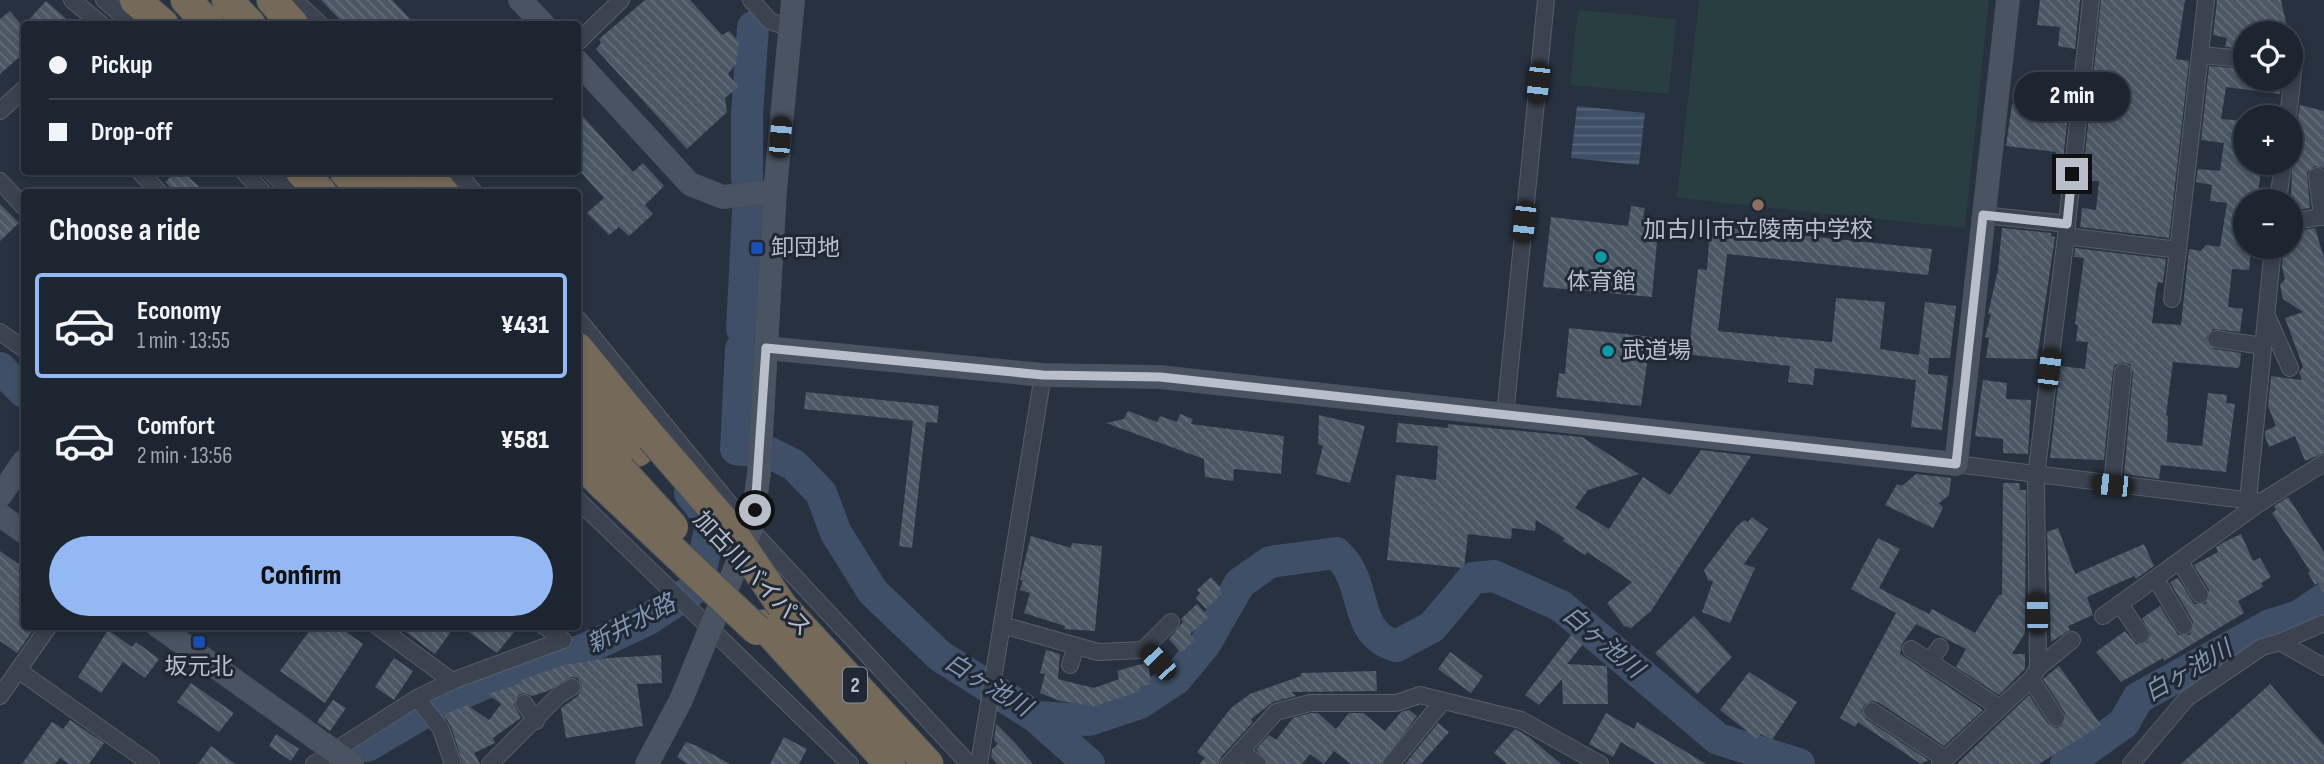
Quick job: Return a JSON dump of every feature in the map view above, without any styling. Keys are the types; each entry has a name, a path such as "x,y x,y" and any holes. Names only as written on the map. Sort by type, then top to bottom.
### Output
{"highway":[{"path":"135,0 160,21"},
{"path":"186,0 206,21"},
{"path":"227,0 247,21"},
{"path":"272,0 290,21"},
{"path":"304,175 318,189"},
{"path":"348,175 361,189"},
{"path":"387,175 400,189"},
{"path":"427,175 440,189"},
{"path":"581,357 618,469"},
{"name":"加古川バイパス","path":"581,390 618,469"},
{"name":"加古川バイパス","path":"581,426 618,469 767,620 928,764"},
{"name":"2","path":"581,461 618,469 767,620"},
{"name":"加古川バイパス","path":"767,620 824,693 890,764"}],"street":[{"path":"72,0 97,21"},
{"path":"104,0 128,21"},
{"path":"294,0 317,21"},
{"path":"520,0 539,21"},
{"path":"581,39 621,0"},
{"path":"751,0 770,21 790,28"},
{"path":"647,764 681,701 751,530 759,473 775,191 793,0"},
{"path":"1505,416 1546,0"},
{"path":"1956,464 2008,0"},
{"path":"2056,718 2035,673 2036,476 2091,0"},
{"path":"2172,299 2206,0"},
{"path":"2200,55 2233,58"},
{"path":"581,65 690,184 723,197 775,191"},
{"path":"0,111 21,92"},
{"path":"143,175 156,189"},
{"path":"247,175 260,189"},
{"path":"274,175 288,189"},
{"path":"460,175 471,189"},
{"path":"2303,220 2323,217 2317,176"},
{"path":"0,181 21,205"},
{"path":"1983,215 2178,250"},
{"path":"2255,501 2263,346 2272,259"},
{"path":"2267,315 2290,368"},
{"path":"581,323 751,530 970,764"},
{"path":"0,332 21,347"},
{"path":"2216,339 2263,346"},
{"path":"766,348 1043,375 1160,377 2024,471 2036,476 2255,501"},
{"path":"2112,485 2123,372"},
{"path":"979,764 1043,375"},
{"path":"2103,616 2181,562 2255,501 2324,463"},
{"path":"0,496 21,465"},
{"path":"618,469 711,629 850,764"},
{"path":"0,515 21,530"},
{"path":"2181,562 2200,595"},
{"path":"2156,579 2184,626"},
{"path":"2120,604 2141,635"},
{"path":"1002,625 1098,652 1145,648 1171,622"},
{"path":"2131,764 2187,698 2262,648 2324,623"},
{"path":"0,696 46,630"},
{"path":"164,630 343,758"},
{"path":"382,630 452,681"},
{"path":"314,764 343,758 417,698 452,681 563,640 549,630"},
{"path":"1872,711 1942,762 2072,640"},
{"path":"2280,642 2324,667"},
{"path":"1070,665 1076,646"},
{"path":"1930,662 1940,647"},
{"path":"1145,648 1158,662"},
{"path":"1911,649 1998,708"},
{"path":"18,670 151,764"},
{"path":"490,764 536,721 559,695 572,687"},
{"path":"1229,764 1276,712 1310,702 1396,703 1420,695 1521,720 1600,764"},
{"path":"417,698 441,729 453,764"},
{"path":"1391,764 1443,701"},
{"path":"523,703 536,721"},
{"path":"1241,751 1258,764"}],"green space":[{"path":"1699,0 1989,0 1965,228 1677,198"},
{"path":"1578,10 1676,19 1669,94 1570,85"}],"water":[{"path":"1577,106 1645,113 1639,165 1571,158"}],"building":[{"path":"321,0 392,0 412,21 341,21"},
{"path":"645,0 690,0 722,35 729,31 739,42 736,64 728,74 738,87 725,98 727,112 687,149 596,49 601,43 599,39"},
{"path":"2040,0 2080,0 2075,49 2058,46 2060,27 2037,25"},
{"path":"2101,0 2185,0 2176,59 2189,61 2169,238 2080,227 2082,208 2096,210 2099,181 2090,181 2092,165 2084,164"},
{"path":"2217,0 2281,0 2286,21 2233,21 2233,47 2225,47 2227,38 2213,35"},
{"path":"46,1 69,21 28,21"},
{"path":"10,11 21,24 21,56 0,74 0,19"},
{"path":"2209,66 2233,68 2233,88 2226,87 2221,119 2233,120 2233,175 2260,175 2259,189 2233,189 2233,259 2250,259 2249,270 2232,269 2228,307 2243,309 2240,332 2213,329 2206,338 2214,349 2241,353 2240,365 2238,368 2173,362 2166,415 2167,442 2202,446 2208,393 2227,395 2226,403 2235,404 2226,472 2161,465 2159,479 2124,474 2133,373 2130,364 2123,362 2115,365 2113,371 2104,460 2050,458 2060,366 2085,369 2088,342 2076,341 2078,325 2075,324 2084,258 2074,257 2075,248 2166,259 2163,283 2158,282 2156,290 2152,323 2181,325 2189,249 2201,251 2206,245 2220,247 2227,203 2210,201 2212,185 2196,182 2198,169 2220,171 2224,143 2201,140"},
{"path":"2257,91 2280,91 2280,94"},
{"path":"2020,102 2069,105 2063,161 2055,159 2056,152 2006,146 2012,104 2020,105"},
{"path":"2303,106 2324,111 2324,168 2315,166 2307,173 2310,208 2303,209 2303,189 2291,189 2292,175 2303,175"},
{"path":"581,114 633,172 643,163 664,186 645,205 653,214 629,236 619,227 609,235 587,213 604,198 581,172"},
{"path":"173,175 186,175 202,189 173,189 165,182"},
{"path":"0,204 19,223 0,241"},
{"name":"体育館","path":"1631,206 1645,208 1643,218 1659,220 1652,297 1543,287 1551,217 1628,226"},
{"path":"1710,226 1932,249 1928,275 1727,254 1718,331 1832,342 1836,298 1885,302 1880,349 1919,355 1925,302 1956,306 1950,358 1929,358 1928,374 1948,376 1942,430 1911,427 1916,380 1815,368 1813,385 1788,382 1790,366 1649,350 1641,406 1556,397 1559,373 1565,374 1569,328 1690,341 1698,269 1707,270"},
{"path":"2002,228 2051,233 2051,236 2055,237 2037,359 1986,358 1989,338 1985,337 1998,270"},
{"path":"2315,228 2324,258 2324,453 2305,461 2295,436 2269,447 2265,436 2265,431 2276,426 2268,406 2271,376 2302,380 2299,372 2303,367 2285,318 2303,312 2283,299 2280,285 2285,279 2282,259 2303,259 2303,230"},
{"path":"1983,380 2007,383 2006,399 2031,400 2028,454 2003,453 2003,439 1975,436"},
{"path":"806,392 939,406 937,423 926,422 912,548 899,546 913,421 804,409"},
{"path":"1128,411 1157,422 1160,416 1177,422 1180,414 1193,419 1191,424 1284,436 1281,474 1234,469 1233,481 1205,477 1204,459 1106,423 1124,419"},
{"path":"1319,415 1365,426 1350,483 1316,474 1323,446 1318,444"},
{"path":"1398,423 1448,428 1448,424 1582,437 1639,474 1588,490 1575,508 1609,529 1643,477 1670,495 1701,450 1751,456 1651,611 1631,628 1624,626 1607,603 1632,582 1587,552 1585,555 1563,541 1564,538 1536,520 1535,531 1512,528 1511,539 1468,534 1464,568 1387,560 1396,475 1436,480 1438,446 1396,442"},
{"path":"1916,474 1951,478 1949,495 1939,503 1943,508 1933,528 1885,505 1897,484 1902,486"},
{"path":"2003,483 2019,483 2020,490 2026,490 2025,633 2012,654 2025,654 2025,669 1999,695 1956,667 1966,649 1916,624 1902,644 1900,654 1983,710 1944,746 1878,702 1872,701 1864,705 1862,711 1866,719 1928,760 1921,764 1858,722 1855,727 1840,718 1896,613 1851,589 1878,538 1900,549 1879,588 1929,614 1932,609 1975,633 1999,595 2002,595"},
{"path":"2288,497 2324,552 2324,593 2318,583 2315,585 2308,573 2310,571 2272,513 2276,510 2274,506"},
{"path":"1752,517 1768,529 1744,564 1755,568 1730,623 1702,612 1713,581 1708,580 1704,570 1737,526 1744,520 1748,522"},
{"path":"2058,528 2075,574 2144,544 2154,566 2136,579 2134,576 2087,597 2093,615 2068,626 2070,630 2051,642 2047,532"},
{"path":"2241,534 2253,561 2260,558 2271,577 2261,583 2263,587 2238,601 2244,613 2164,661 2163,658 2121,682 2096,652 2125,631 2136,644 2147,643 2151,634 2142,618 2160,606 2178,635 2190,635 2193,621 2170,582 2178,578 2194,604 2206,604 2209,590 2194,565 2218,552 2216,547"},
{"path":"1031,536 1071,548 1072,543 1102,546 1095,631 1064,629 1065,626 1024,613 1030,593 1020,590 1023,580 1020,580"},
{"path":"0,551 21,566 21,630 33,630 17,653 0,641"},
{"path":"1211,577 1221,588 1219,590 1222,594 1206,609 1196,598 1200,593 1197,590"},
{"path":"1197,604 1209,617 1190,634 1195,640 1181,653 1169,639 1183,622 1181,619"},
{"path":"1694,616 1732,657 1697,694 1655,653"},
{"path":"108,630 132,647 136,642 159,659 145,678 123,662 101,693 78,677"},
{"path":"310,630 344,630 363,644 325,703 280,671"},
{"path":"403,630 446,630 450,633 435,654"},
{"path":"466,630 516,630 497,653"},
{"path":"1571,635 1583,644 1567,664 1607,666 1608,704 1563,704 1562,679 1539,705 1525,695"},
{"path":"1046,650 1060,654 1058,679 1094,688 1119,679 1117,671 1145,663 1149,668 1151,684 1139,687 1140,691 1095,706 1060,701 1040,693 1045,674 1040,673"},
{"path":"1450,652 1483,676 1471,693 1438,669"},
{"path":"661,655 662,683 637,684 643,726 566,738 561,708 578,696 582,687 578,678 571,677 548,691 532,696 524,693 518,695 514,704 521,718 493,738 495,743 474,753 480,764 463,764 451,726 444,715 467,705 489,720 501,704 488,694 522,683 521,680 564,665 608,658"},
{"path":"394,658 413,671 394,700 375,687"},
{"path":"2059,666 2101,725 2039,764 1957,764 2029,695 2048,724 2056,728 2062,726 2065,713 2043,679"},
{"path":"1376,671 1377,691 1291,692 1296,696 1273,702 1251,719 1253,722 1221,757 1219,764 1199,764 1205,758 1197,752 1231,708 1250,694 1301,676 1301,673"},
{"path":"1749,672 1797,702 1772,740 1761,734 1757,739 1720,710"},
{"path":"191,683 234,713 219,732 177,702"},
{"path":"2270,684 2324,745 2324,764 2181,764"},
{"path":"333,700 346,708 330,731 317,722"},
{"path":"1409,710 1417,716 1381,764 1351,764 1334,751 1324,764 1310,754 1302,764 1268,764 1256,749 1269,735 1276,740 1293,718 1311,713 1318,713 1336,729 1349,713 1363,713 1385,731 1401,712"},
{"path":"1606,713 1634,729 1637,722 1706,764 1656,764 1621,742 1613,757 1589,744"},
{"path":"70,720 104,743 89,764 69,764 60,758 55,764 22,764 52,722 63,729"},
{"path":"1438,723 1449,732 1421,764 1405,764"},
{"path":"996,724 1033,764 997,764 991,757 992,749 998,744 994,740"},
{"path":"1515,729 1529,737 1561,764 1507,764 1494,753"},
{"path":"276,734 299,749 291,761 269,746"},
{"path":"784,737 807,749 799,764 770,764"},
{"path":"686,742 730,764 687,764 677,757"},
{"path":"211,746 235,764 198,764"}],"waterway":[{"name":"新井水路","path":"747,179 747,114 753,27"},
{"name":"新井水路","path":"742,329 748,212"},
{"name":"白ヶ池川","path":"741,349 736,449 770,453 794,465 821,493 836,533 873,592 940,656 1036,717 1089,720 1140,703 1176,679 1205,644 1240,583 1270,562 1336,553 1353,578 1372,630 1396,646 1432,627 1473,578 1494,576 1561,606 1718,739 1799,764"},
{"name":"白ヶ池川","path":"0,368 21,389"},
{"name":"新井水路","path":"367,746 444,701 500,677 585,649 647,620 697,587 712,521 690,493"},
{"name":"白ヶ池川","path":"2066,764 2124,723 2138,698 2270,625 2299,616 2324,599"},
{"path":"1036,717 1089,764"}],"place":[{"name":"加古川市立陵南中学校","path":"1758,205"},
{"name":"卸団地","path":"757,248"},
{"name":"体育館","path":"1601,257"},
{"name":"武道場","path":"1608,351"},
{"name":"坂元北","path":"199,642"}],"route":[{"path":"755,510 766,348 1043,375 1160,377 1956,464 1983,215 2067,224 2072,174"}]}
